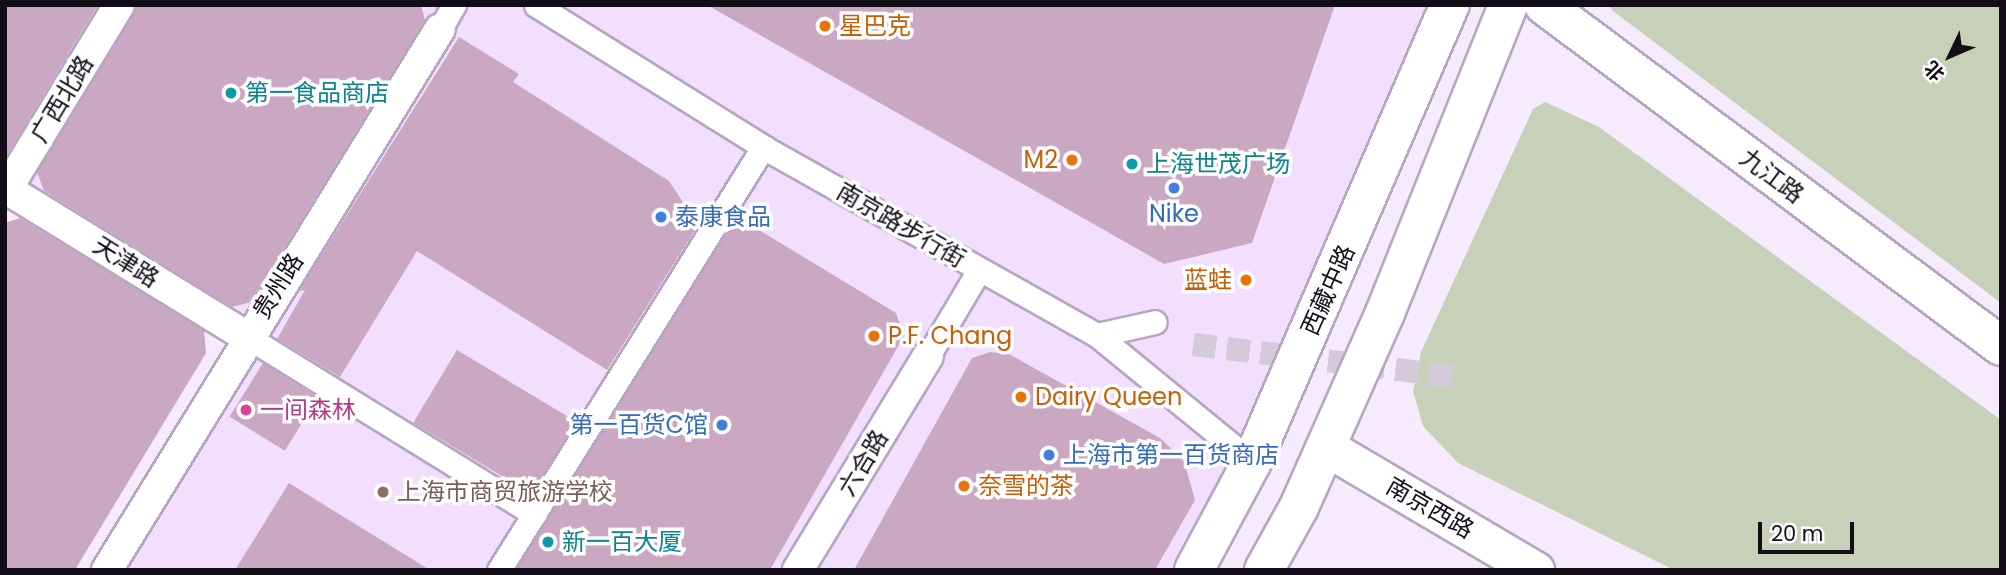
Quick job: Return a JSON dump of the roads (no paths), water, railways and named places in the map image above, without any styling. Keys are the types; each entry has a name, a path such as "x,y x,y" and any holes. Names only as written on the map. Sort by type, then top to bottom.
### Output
{"main road":[{"name":"西藏中路","path":"1194,570 1252,462 1450,5"},
{"path":"1264,570 1326,447 1508,5"},
{"name":"九江路","path":"1544,5 2001,346"}],"street":[{"name":"广西北路","path":"6,190 119,5"},
{"name":"南京路步行街","path":"536,5 763,148 1097,335 1252,462"},
{"name":"贵州路","path":"107,570 246,336 447,17"},
{"path":"499,570 763,148"},
{"name":"天津路","path":"6,190 246,336"},
{"path":"928,356 979,270"},
{"path":"1097,335 1155,322"},
{"path":"246,336 534,514"},
{"name":"六合路","path":"798,570 928,356"},
{"name":"南京西路","path":"1326,447 1535,570"}],"tunnel":[{"path":"1193,344 1455,376"}],"place":[{"name":"星巴克","path":"825,26"},
{"name":"第一食品商店","path":"231,93"},
{"name":"M2","path":"1072,160"},
{"name":"上海世茂广场","path":"1132,164"},
{"name":"Nike","path":"1174,188"},
{"name":"泰康食品","path":"661,217"},
{"name":"蓝蛙","path":"1246,280"},
{"name":"P.F. Chang","path":"874,336"},
{"name":"Dairy Queen","path":"1021,397"},
{"name":"一间森林","path":"246,410"},
{"name":"第一百货C馆","path":"722,425"},
{"name":"上海市第一百货商店","path":"1049,455"},
{"name":"奈雪的茶","path":"964,486"},
{"name":"上海市商贸旅游学校","path":"383,492"},
{"name":"新一百大厦","path":"548,542"}]}
